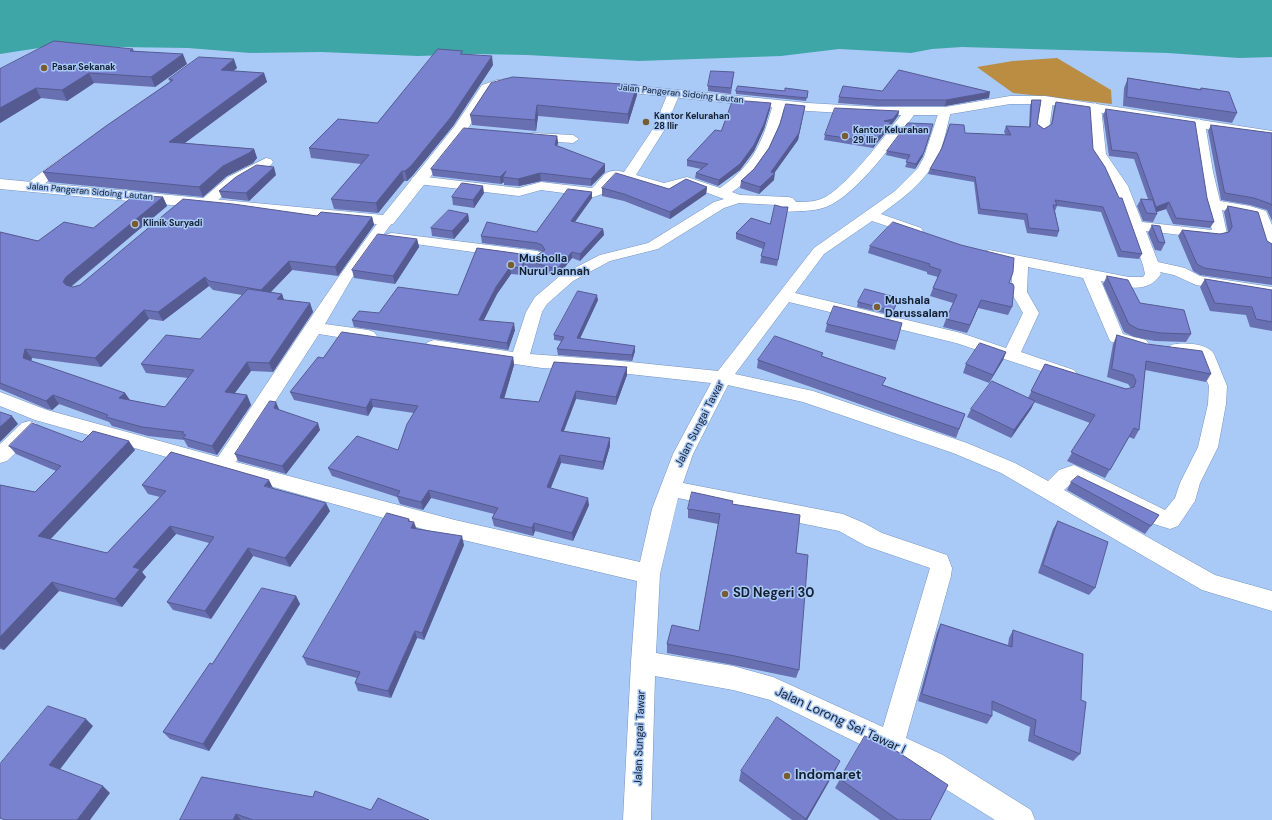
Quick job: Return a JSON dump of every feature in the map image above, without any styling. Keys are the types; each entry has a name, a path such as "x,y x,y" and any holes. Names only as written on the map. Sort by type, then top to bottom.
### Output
{"street":[{"path":"222,466 314,328 345,276 418,180 460,130 487,88 505,82 532,82"},
{"name":"Jalan Pangeran Sidoing Lautan","path":"598,87 779,104 907,112 944,111 977,107 1010,100 1047,100 1272,135"},
{"path":"628,177 658,129 674,93"},
{"path":"1043,129 1047,100"},
{"path":"722,193 744,177 760,158 772,134 779,104"},
{"path":"976,251 1020,262 1140,283 1152,278 1153,274 1151,264 1138,226 1121,186 1099,154 1094,107"},
{"name":"Jalan Sungai Tawar","path":"637,820 643,662 649,574 662,509 683,454 723,378 819,251 900,194 923,170 931,157 944,111"},
{"path":"770,208 822,204 837,194 862,172 907,112"},
{"path":"1138,226 1219,235 1212,204 1199,123"},
{"path":"460,130 475,132"},
{"path":"523,136 573,139"},
{"path":"31,187 75,154"},
{"path":"206,203 233,180 266,162"},
{"path":"418,180 519,192 542,186 594,193 598,191 612,174 664,187 672,187 679,182 687,181 738,199 791,206"},
{"name":"Jalan Pangeran Sidoing Lautan","path":"0,184 387,220"},
{"path":"521,358 534,312 541,301 567,278 606,258 653,246 719,205 738,199"},
{"path":"166,216 184,201"},
{"path":"1212,204 1250,210 1261,214 1272,246"},
{"path":"870,215 933,237"},
{"path":"377,235 538,256"},
{"path":"1011,356 1031,312 1019,292 1020,262"},
{"path":"1151,264 1179,271 1196,280 1272,292"},
{"path":"1051,492 1068,474 1074,473 1170,520 1184,501 1190,483 1208,447 1217,404 1218,386 1205,354 1199,351 1130,343 1116,336 1090,275"},
{"path":"786,296 961,339 1084,379"},
{"path":"314,328 385,339"},
{"path":"414,343 542,362 723,378 806,396 960,448 1008,468 1192,574 1210,583 1272,601"},
{"path":"0,399 42,415 222,466 455,529 649,574"},
{"path":"0,456 42,415"},
{"path":"670,488 843,523 874,540 938,562 941,568 940,576 891,745"},
{"name":"Jalan Lorong Sei Tawar I","path":"643,662 733,678 773,689 933,765 1021,820"}],"shaded area":[{"path":"0,0 1272,0 1272,57 1239,58 1168,53 962,47 932,49 911,53 839,49 781,56 639,61 527,55 477,54 418,56 321,52 250,53 188,48 52,46 0,54"},
{"path":"1057,58 1111,90 1112,104 1013,93 977,67 1013,61"}],"building":[{"path":"54,41 133,49 130,51 183,54 151,77 89,73 62,90 36,88 0,108 0,69"},
{"path":"438,49 463,51 460,54 492,56 451,117 411,166 405,171 402,171 376,203 331,199 369,155 309,148 338,119 377,123"},
{"path":"199,57 234,59 221,70 264,73 169,142 254,149 249,153 223,166 199,187 43,172 173,80 169,79"},
{"path":"899,70 990,92 946,100 878,100 839,97 843,86 882,91"},
{"path":"711,71 734,72 731,88 708,86"},
{"path":"513,77 637,85 628,114 537,105 535,120 470,115 491,83"},
{"path":"1128,78 1201,90 1201,88 1229,92 1237,113 1127,97"},
{"path":"738,86 785,91 785,88 808,91 807,98 736,91"},
{"path":"733,100 771,103 764,124 754,145 740,164 719,180 696,173 708,164 687,160 715,130 721,131"},
{"path":"1032,100 1041,100 1037,124 1044,129 1052,124 1056,102 1090,107 1093,149 1105,167 1119,198 1122,198 1142,254 1121,251 1103,207 1055,200 1057,205 1053,205 1059,231 1029,228 1027,214 980,209 975,177 930,169 942,148 950,124 964,125 965,133 1011,135 1006,126 1030,127"},
{"path":"786,104 805,106 799,133 771,172 775,173 760,187 741,181 754,169 769,148 780,124"},
{"path":"835,108 899,111 893,119 884,121 891,122 874,142 825,135"},
{"path":"1106,109 1195,122 1207,198 1214,222 1176,218 1169,202 1156,207 1137,153 1112,150"},
{"path":"908,123 933,124 924,152 916,164 906,162 910,155 887,151"},
{"path":"1211,125 1272,133 1272,206 1271,204 1254,198 1225,193"},
{"path":"464,128 557,136 555,145 605,164 591,179 540,173 518,179 503,177 506,171 500,177 431,169"},
{"path":"257,165 274,167 246,193 219,191 236,177"},
{"path":"616,173 669,189 686,179 707,187 670,212 624,194 602,188"},
{"path":"462,183 483,186 473,200 452,197"},
{"path":"568,189 592,192 571,221 603,229 580,254 572,252 557,269 524,260 522,268 510,267 496,287 479,320 514,323 507,343 352,320 359,311 379,313 398,287 458,295 477,248 536,256 545,250 542,245 537,243 481,236 487,222 536,232"},
{"path":"135,195 163,197 66,277 63,282 66,285 73,287 80,285 183,199 233,204 317,216 321,212 372,217 335,267 289,261 261,290 209,281 205,277 158,312 144,310 95,358 25,349 23,358 125,393 119,398 165,407 194,370 141,364 166,335 200,339 248,289 282,294 277,299 310,303 269,363 247,362 225,392 247,395 212,446 183,438 186,435 182,434 184,432 142,427 106,417 108,415 53,395 46,401 0,383 0,232 38,241 64,222 93,228"},
{"path":"1141,199 1153,200 1157,214 1147,213"},
{"path":"775,205 788,207 778,260 761,256 765,243 736,233 751,218 770,224"},
{"path":"1228,206 1258,212 1267,241 1272,244 1272,278 1204,268 1197,264 1182,230 1220,234 1229,232 1232,227"},
{"path":"449,210 468,214 452,231 431,228"},
{"path":"893,222 961,245 1014,258 1013,272 1009,283 1013,284 1014,287 1012,307 981,300 970,325 946,319 957,295 933,288 941,270 929,266 930,264 870,246"},
{"path":"1152,225 1160,226 1165,243 1159,242"},
{"path":"378,234 417,239 393,276 352,270"},
{"path":"1107,276 1128,280 1140,303 1184,310 1191,334 1160,333 1138,329 1129,324"},
{"path":"1205,279 1272,290 1272,322 1256,319 1252,307 1215,303"},
{"path":"865,289 899,298 893,311 858,302"},
{"path":"578,291 597,295 577,338 635,346 632,355 557,349 564,337 554,335"},
{"path":"834,306 902,323 897,341 827,324"},
{"path":"342,332 513,357 500,398 539,402 554,362 627,367 616,397 576,391 561,431 610,438 603,462 560,455 547,487 588,498 572,533 534,523 532,528 492,518 498,508 429,490 421,502 397,496 400,491 328,468 357,436 398,450 407,424 418,406 371,399 366,408 290,392 318,357 323,358"},
{"path":"1117,335 1147,344 1202,351 1211,374 1146,361 1139,430 1134,428 1110,470 1071,452 1095,415 1031,391 1045,364 1126,389 1134,387 1136,381 1133,375 1112,369"},
{"path":"775,336 823,353 821,356 886,378 882,385 965,414 959,429 758,360"},
{"path":"980,343 1006,352 993,375 966,364"},
{"path":"992,381 1035,401 1014,430 971,409"},
{"path":"270,401 276,402 274,408 318,423 282,466 235,454"},
{"path":"0,412 12,416 0,427"},
{"path":"32,423 82,442 93,431 129,441 38,536 107,553 166,491 142,485 171,452 269,480 264,486 326,503 285,558 248,548 205,611 167,602 214,537 170,526 133,567 140,569 115,599 52,582 0,637 0,485 35,492 61,466 9,446"},
{"path":"1078,476 1159,515 1151,526 1071,482"},
{"path":"692,492 733,501 732,504 800,515 796,553 808,555 799,670 735,656 667,644 672,625 699,631 720,514 688,509"},
{"path":"387,513 409,519 408,521 414,522 411,528 462,536 422,633 415,631 388,691 355,683 360,672 303,657"},
{"path":"1058,521 1108,542 1095,588 1043,565"},
{"path":"262,588 296,596 203,744 163,732 210,663 212,664"},
{"path":"941,624 1012,647 1013,630 1083,654 1081,700 1086,702 1080,754 1034,735 1036,720 992,701 992,716 922,694"},
{"path":"48,706 86,719 49,765 103,786 77,820 5,820 0,818 0,764"},
{"name":"Indomaret","path":"777,717 840,761 806,819 741,771"},
{"path":"865,736 898,752 948,785 930,820 898,820 840,779"},
{"path":"202,777 313,797 315,791 371,810 378,798 429,820 253,820 236,814 233,820 180,820"}],"place":[{"name":"Pasar Sekanak","path":"44,68"},
{"name":"Kantor Kelurahan 28 Ilir","path":"646,122"},
{"name":"Kantor Kelurahan 29 Ilir","path":"845,136"},
{"name":"Klinik Suryadi","path":"135,224"},
{"name":"Musholla Nurul Jannah","path":"511,265"},
{"name":"Mushala Darussalam","path":"877,307"},
{"name":"SD Negeri 30","path":"725,594"},
{"name":"Indomaret","path":"787,776"}]}
